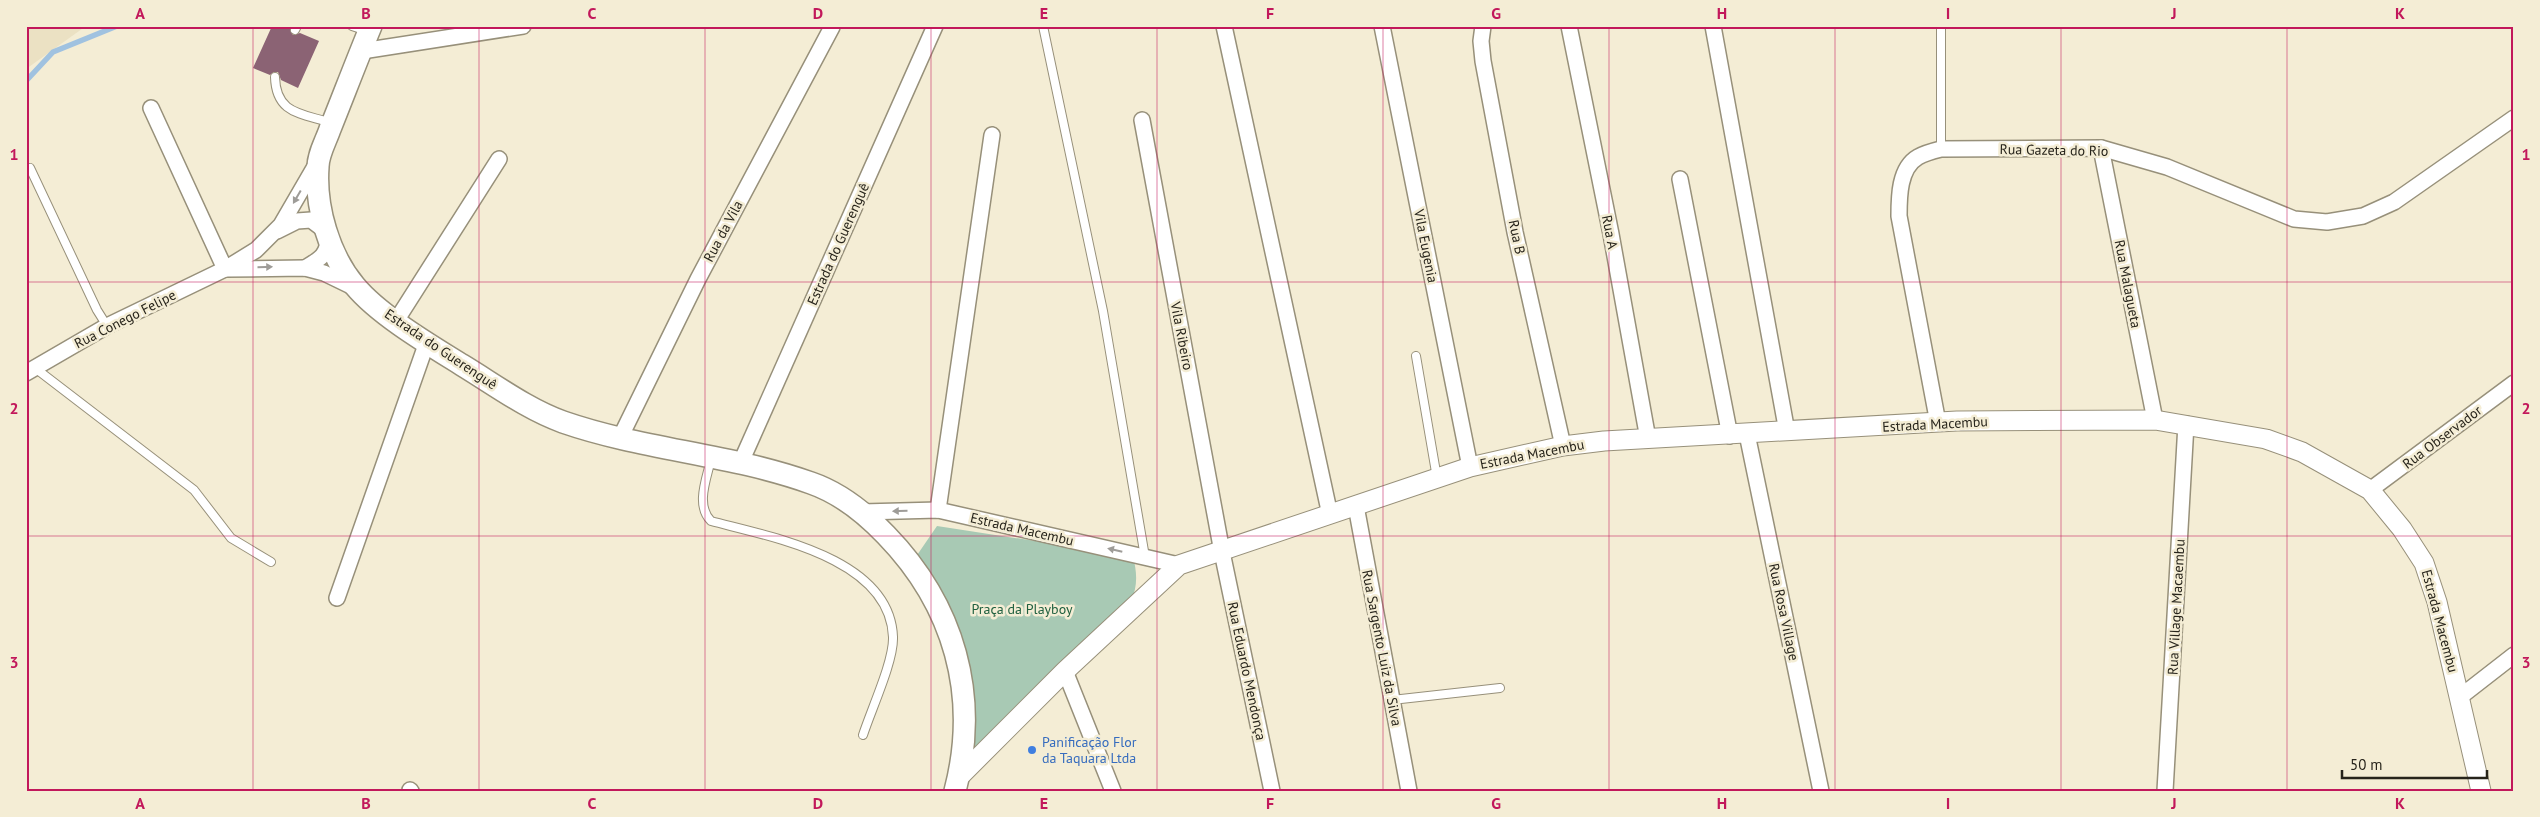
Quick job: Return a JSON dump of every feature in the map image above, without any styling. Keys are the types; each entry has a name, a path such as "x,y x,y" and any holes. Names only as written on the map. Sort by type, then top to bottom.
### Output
{"main road":[{"name":"Estrada do Guerenguê","path":"364,34 318,162 319,199 328,235 347,275 357,288 396,321 527,406 562,421 620,438 741,462 814,484 840,496 862,512 909,558 944,616 954,642 961,672 964,709 963,749 957,784"}],"street":[{"path":"364,34 524,26"},
{"name":"Estrada do Guerenguê","path":"741,462 935,26"},
{"path":"1224,26 1330,515"},
{"name":"Vila Eugenia","path":"1382,26 1470,467"},
{"name":"Rua B","path":"1483,26 1480,41 1483,61 1515,232 1562,446"},
{"name":"Rua A","path":"1569,26 1611,234 1648,439"},
{"path":"1713,26 1788,432"},
{"name":"Rua da Vila","path":"620,438 698,279 832,27"},
{"path":"151,108 225,269"},
{"name":"Rua Gazeta do Rio","path":"1938,423 1899,216 1898,193 1905,174 1916,158 1941,149 2101,148 2166,167 2294,219 2327,222 2363,216 2394,202 2514,118"},
{"name":"Vila Ribeiro","path":"1142,120 1222,552"},
{"path":"938,510 992,135"},
{"name":"Rua Malagueta","path":"2101,148 2155,420"},
{"path":"396,321 500,159"},
{"name":"Rua Conego Felipe","path":"31,370 107,326 225,269 256,250 276,231 318,162"},
{"name":"Rua Rosa Village","path":"1680,179 1821,791"},
{"path":"276,231 297,222 311,220 328,235 328,249 322,259 305,268"},
{"name":"Rua Conego Felipe","path":"225,269 305,268 357,288"},
{"path":"338,598 427,342"},
{"name":"Rua Observador","path":"2370,490 2514,383"},
{"name":"Estrada Macembu","path":"957,784 1065,671 1180,565 1470,467 1562,446 1604,441 1938,423 2155,420 2266,438 2302,452 2370,490 2402,529 2424,563 2437,602 2481,791"},
{"name":"Rua Village Macaembu","path":"2165,791 2186,424"},
{"name":"Rua Sargento Luiz da Silva","path":"1356,506 1409,791"},
{"name":"Estrada Macembu","path":"862,512 938,510 1180,565"},
{"name":"Rua Eduardo Mendonça","path":"1222,552 1272,791"},
{"path":"2460,697 2514,656"},
{"path":"1065,671 1113,791"}],"lane":[{"path":"1043,26 1103,312 1145,557"},
{"path":"1941,149 1942,26"},
{"path":"275,77 275,88 280,102 295,111 332,124"},
{"path":"30,168 97,310 107,326"},
{"path":"1416,356 1437,478"},
{"path":"31,370 194,490 231,538 271,562"},
{"path":"711,457 702,505 705,515 711,521 781,539 845,565 866,582 890,618 893,639 888,660 863,734"},
{"path":"1392,700 1500,688"}],"shaded area":[{"path":"26,26 86,26 26,69"}],"green space":[{"name":"Praça da Playboy","path":"937,526 1133,556 1135,568 1136,584 1131,602 967,759 969,697 913,561"}],"building":[{"path":"272,26 286,26 290,28 293,35 300,33 319,41 298,88 281,80 278,72 270,75 253,68"}],"waterway":[{"path":"26,81 53,52 117,26"}],"place":[{"name":"Panificação Flor da Taquara Ltda","path":"1032,750"}]}
